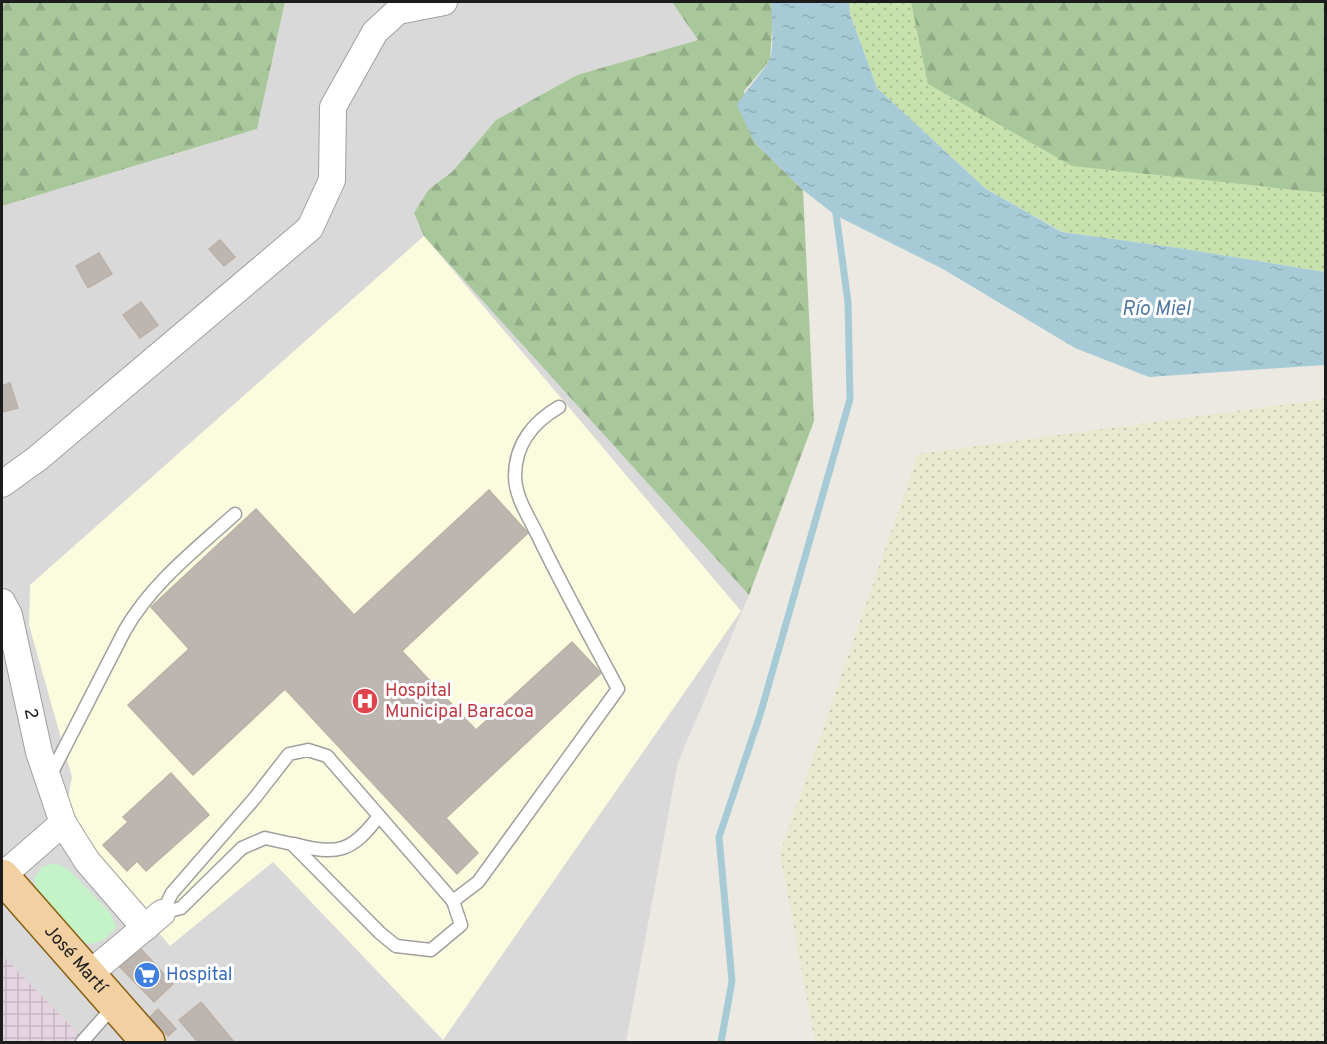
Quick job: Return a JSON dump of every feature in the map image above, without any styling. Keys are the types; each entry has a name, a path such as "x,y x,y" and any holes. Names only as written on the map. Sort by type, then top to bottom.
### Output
{"main road":[{"name":"José Martí","path":"2,876 148,1042"}],"street":[{"path":"2,484 38,459 310,228 332,180 333,107 375,32 398,11 444,2"},
{"name":"2","path":"2,602 9,615 39,752 63,823 87,861 153,921"},
{"path":"2,876 63,823"},
{"path":"88,975 153,921"}],"lane":[{"path":"453,901 478,882 618,689 559,580 516,491 516,465 525,439 539,420 559,407"},
{"path":"48,780 138,606 158,583 235,514"},
{"path":"153,921 172,893 254,799 289,754 308,750 327,756 453,901 461,925 431,950 396,946 380,933 292,844"},
{"path":"153,921 181,908 242,848 265,838 311,849 333,851 352,845 365,835 379,816"},
{"path":"82,1042 115,1005"}],"shaded area":[{"path":"285,2 672,2 698,40 577,75 496,120 452,172 429,189 425,236 749,595 678,762 626,1042 2,1042 2,206 257,129"},
{"name":"Hospital Municipal Baracoa","path":"424,236 741,611 443,1040 273,862 170,946 64,820 72,777 29,625 30,585"},
{"path":"1325,399 1325,1042 815,1042 780,853 918,454"},
{"path":"2,955 86,1042 2,1042"}],"green space":[{"path":"2,2 285,2 257,129 2,206"},
{"path":"672,2 771,2 773,16 770,60 744,91 755,143 803,190 814,421 749,595 424,236 414,213 429,189 452,172 496,120 577,75 698,40"},
{"path":"849,2 1325,2 1325,272 1063,232 986,189 877,88 850,14"},
{"path":"911,2 1325,2 1325,193 1072,166 928,84"},
{"path":"55,863 68,869 111,914 116,927 104,939 90,944 79,943 36,892 34,878 42,867"}],"water":[{"name":"Río Miel","path":"771,2 849,2 850,14 877,88 986,189 1062,232 1325,272 1325,365 1149,377 1075,348 943,269 835,215 803,190 755,143 737,105 770,59"}],"building":[{"path":"220,240 235,257 224,266 209,249"},
{"path":"99,253 112,274 88,288 76,266"},
{"path":"141,302 158,325 140,338 123,315"},
{"path":"10,383 18,408 2,412 2,386"},
{"path":"489,490 528,533 402,651 476,730 572,642 601,673 446,818 478,853 457,874 285,689 193,775 128,705 189,649 151,607 256,509 354,615"},
{"path":"171,773 209,815 146,871 137,861 127,871 103,845 128,822 123,817"},
{"name":"Hospital","path":"140,948 173,984 154,1002 120,967"},
{"path":"201,1002 234,1042 198,1042 179,1020"},
{"path":"158,1009 176,1029 168,1036 150,1017"}],"waterway":[{"path":"721,1042 732,981 719,837 760,715 850,399 848,302 835,206"}],"place":[{"name":"Hospital Municipal Baracoa","path":"365,701"},
{"name":"Hospital","path":"147,975"}]}
